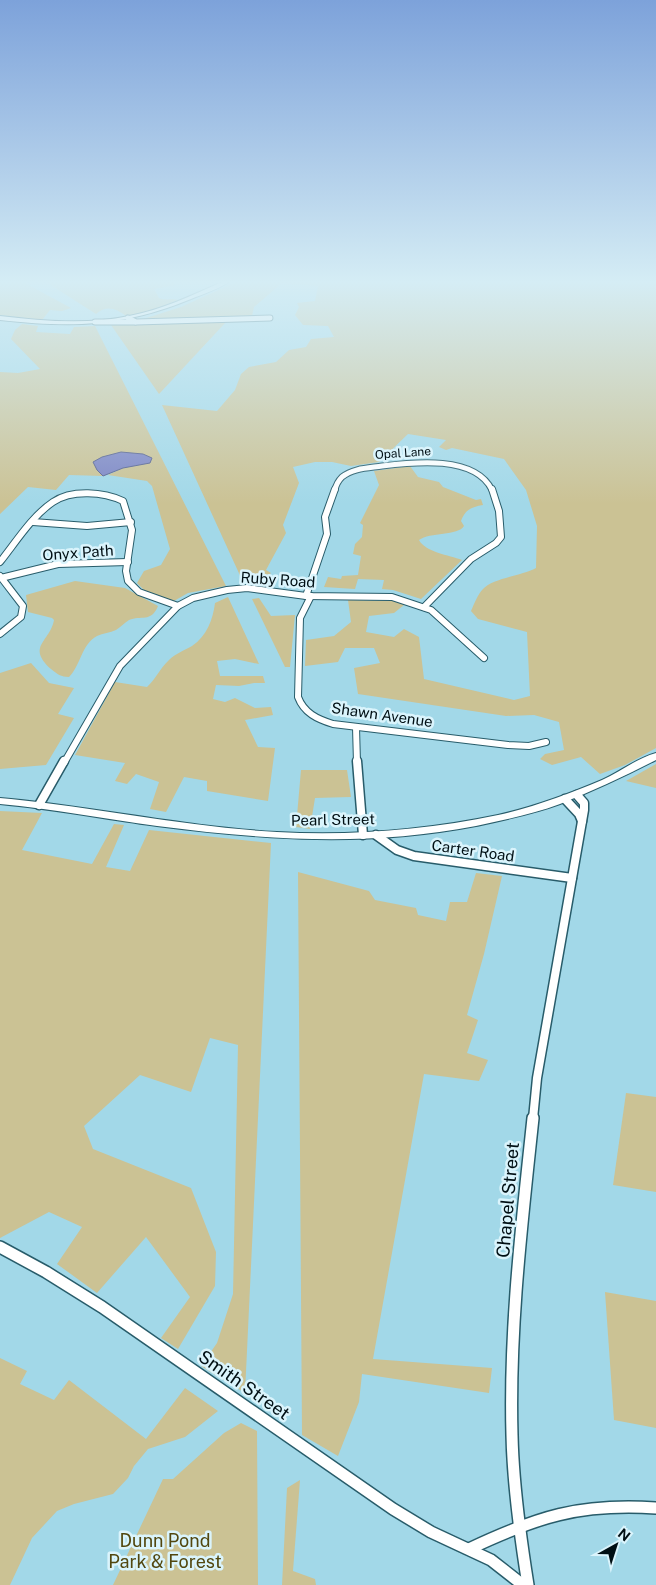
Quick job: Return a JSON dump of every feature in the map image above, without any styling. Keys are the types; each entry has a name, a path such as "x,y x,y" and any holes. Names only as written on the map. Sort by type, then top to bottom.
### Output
{"main road":[{"name":"Pearl Street","path":"0,801 248,833 304,836 376,835 422,831 472,823 565,799 619,777 656,756"}],"street":[{"name":"Opal Lane","path":"309,596 327,534 325,517 338,481 343,476 360,469 418,461 435,462 469,470 487,481 492,488 499,511 501,537 496,543 471,559 424,607"},
{"path":"0,562 43,510 55,500 84,492 112,495 123,502 132,530 126,571 128,581 134,589 178,606"},
{"name":"Onyx Path","path":"34,522 86,526 130,522"},
{"name":"Onyx Path","path":"1,577 58,564 128,562"},
{"path":"0,634 21,617 23,606 1,577"},
{"name":"Ruby Road","path":"39,805 117,670 178,606 199,596 235,589 252,588 309,596 392,597 424,607 436,614 484,658"},
{"name":"Shawn Avenue","path":"309,596 300,618 299,629 300,702 306,711 318,719 333,724 519,746 546,742"},
{"path":"356,727 354,738 363,835"},
{"name":"Chapel Street","path":"528,1585 519,1525 514,1461 512,1392 523,1202 537,1078 582,821 584,803 577,795"},
{"path":"565,799 579,814 582,821"},
{"name":"Carter Road","path":"376,835 397,850 414,856 572,878"},
{"name":"Smith Street","path":"0,1247 46,1272 102,1307 393,1509 431,1532 496,1563 523,1585"},
{"path":"469,1549 519,1525 575,1509 617,1506 656,1508"}],"green space":[{"path":"27,356 110,356 226,586 188,593 174,601 144,590 137,583 144,571 161,565 170,549 152,486 147,481 108,475 123,468 150,463 97,470 103,476 69,475 56,490 28,487 0,514 0,372 18,373 40,369"},
{"path":"133,356 194,356 159,394"},
{"path":"283,356 656,356 656,748 625,765 600,774 581,757 552,765 540,759 545,754 564,750 559,722 534,715 506,716 358,694 354,668 380,663 374,648 345,648 338,662 305,666 306,640 334,636 351,622 348,600 393,601 404,605 394,613 369,616 366,632 394,637 404,629 419,637 424,679 514,700 530,696 527,632 478,619 471,611 479,594 488,585 536,568 537,526 526,490 504,459 452,448 446,450 439,447 446,440 408,434 379,462 351,466 332,462 315,462 293,467 299,483 283,525 286,533 266,570 271,573 260,583 243,582 162,405 217,411 235,390 241,374 249,367 276,362"},
{"path":"410,466 418,477 439,482 443,487 476,500 481,499 483,505 472,508 464,514 461,521 464,526 461,529 419,540 432,550 462,560 421,599 393,590 382,589 384,580 358,579 355,589 324,587 328,577 341,579 342,576 358,575 361,556 353,554 355,544 362,537 363,525 360,523 379,485 374,471"},
{"path":"75,581 125,588 158,606 149,617 129,620 116,630 97,636 84,650 73,672 69,677 66,677 59,675 51,669 40,655 42,644 54,620 28,612 26,595"},
{"path":"228,597 259,664 235,659 217,661 220,676 263,676 265,683 239,686 216,685 213,699 225,702 235,698 255,708 271,707 273,715 245,720 258,747 275,748 268,801 207,791 207,781 184,777 166,812 150,809 159,782 136,774 127,784 115,781 125,763 75,755 115,682 147,687 169,660 192,646 202,637 211,621 215,603"},
{"path":"259,598 271,616 295,615 290,667 285,667 252,599"},
{"path":"31,663 49,683 74,688 58,714 74,718 46,765 0,769 0,673"},
{"path":"656,764 656,788 626,781"},
{"path":"301,770 347,770 351,797 315,798 310,829 296,827"},
{"path":"0,811 42,813 22,850 92,864 114,824 124,825 106,867 130,871 149,830 271,843 245,1393 201,1366 217,1343 233,1294 238,1045 210,1038 191,1092 140,1075 84,1126 93,1149 191,1188 216,1252 215,1286 178,1349 161,1338 190,1297 146,1237 97,1293 57,1264 82,1227 49,1212 0,1238"},
{"path":"298,872 369,891 375,900 416,908 418,915 446,921 450,902 467,902 476,873 502,876 484,954 467,1015 478,1020 467,1053 488,1060 479,1081 424,1074 373,1359 492,1368 489,1393 362,1374 359,1402 338,1456 302,1435"},
{"path":"626,1093 656,1097 656,1192 613,1185"},
{"path":"605,1292 656,1301 656,1428 614,1420"},
{"path":"0,1358 27,1371 20,1384 54,1400 69,1380 146,1439 185,1388 218,1411 185,1437 148,1449 134,1466 128,1478 113,1494 74,1504 57,1511 32,1538 10,1585 0,1585"},
{"name":"Dunn Pond Park & Forest","path":"241,1423 257,1431 258,1585 113,1585 163,1479 173,1479 224,1433"},
{"path":"300,1480 293,1571 315,1579 316,1585 282,1585 287,1488"}],"water":[{"path":"121,452 143,454 152,458 150,463 123,468 103,476 97,470 93,462 102,457"}]}
